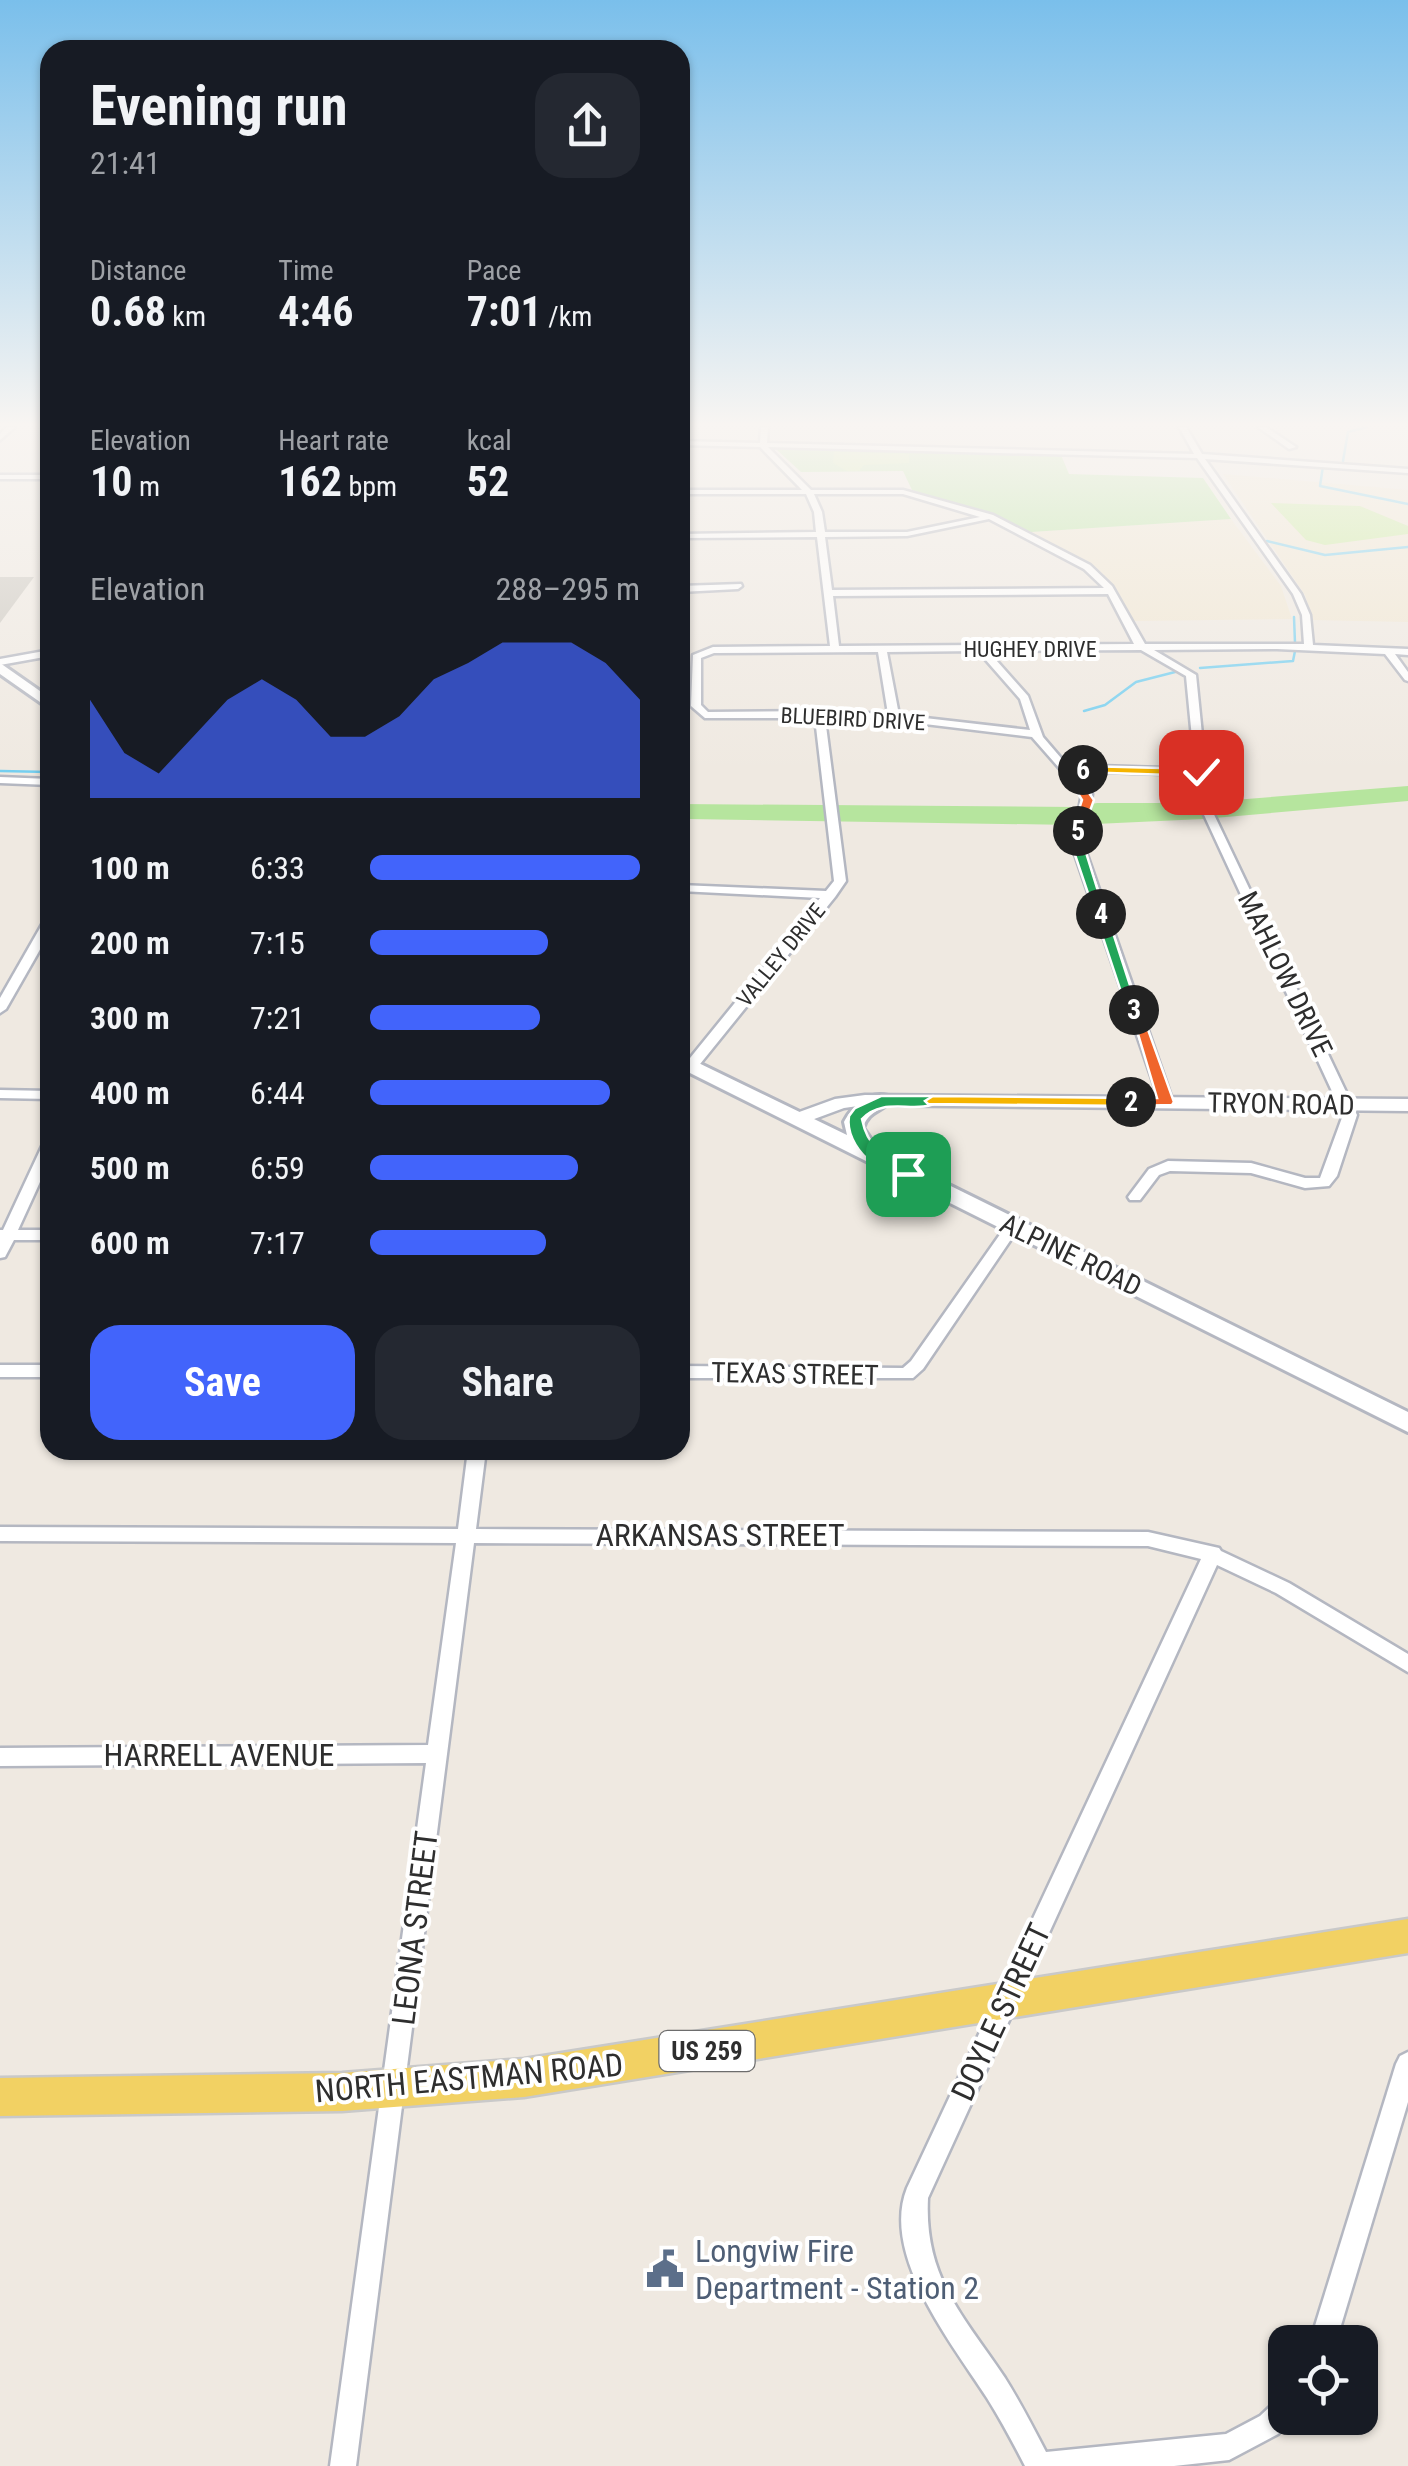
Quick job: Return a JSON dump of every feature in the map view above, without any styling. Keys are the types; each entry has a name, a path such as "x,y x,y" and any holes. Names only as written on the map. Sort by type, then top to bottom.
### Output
{"main road":[{"path":"0,664 40,697"},
{"name":"ALPINE ROAD","path":"690,1065 1408,1423"},
{"path":"872,1156 858,1139 854,1119 860,1111 881,1100"},
{"name":"NORTH EASTMAN ROAD","path":"0,2097 394,2089 591,2070 1408,1936"}],"street":[{"path":"823,542 836,650"},
{"path":"1041,542 1076,559 1110,591 1141,648"},
{"path":"1260,542 1297,594 1306,615 1310,648"},
{"path":"690,588 738,586"},
{"path":"829,593 1110,591"},
{"name":"HUGHEY DRIVE","path":"696,699 696,657 702,653 1141,648 1408,652"},
{"name":"MAHLOW DRIVE","path":"1141,648 1183,668 1192,677 1209,814 1347,1104"},
{"path":"982,649 1024,698 1036,734 1087,794 1078,846 1166,1102"},
{"path":"882,650 894,717"},
{"path":"1388,652 1408,678"},
{"path":"0,664 40,655"},
{"name":"BLUEBIRD DRIVE","path":"690,699 696,699 698,710 708,715 894,717 1036,734"},
{"name":"VALLEY DRIVE","path":"690,1058 830,895 840,874 820,714"},
{"path":"1065,768 1201,772"},
{"path":"0,780 40,782"},
{"path":"690,888 830,895"},
{"path":"0,1009 40,938"},
{"path":"0,1094 40,1095"},
{"name":"TRYON ROAD","path":"798,1119 841,1103 881,1100 1408,1105"},
{"path":"1134,1197 1154,1172 1168,1166 1240,1167 1305,1183 1324,1182 1330,1176 1349,1122 1347,1104"},
{"path":"0,1253 4,1235 40,1164"},
{"name":"TEXAS STREET","path":"690,1372 907,1374 1013,1226"},
{"path":"4,1235 40,1234"},
{"path":"0,1371 40,1371"},
{"name":"LEONA STREET","path":"343,2466 476,1460"},
{"name":"ARKANSAS STREET","path":"0,1534 1130,1538 1185,1544 1213,1553 1408,1664"},
{"name":"DOYLE STREET","path":"1041,2466 1009,2409 936,2298 920,2262 914,2232 916,2197 1213,1553"},
{"name":"HARRELL AVENUE","path":"0,1756 437,1754"},
{"path":"1329,2325 1408,2064"},
{"path":"1041,2466 1229,2446 1268,2424"}],"shaded area":[{"path":"1050,542 1248,542 1281,586 1292,619 1133,621 1110,581 1096,567"},
{"path":"1269,542 1408,542 1408,622 1313,620 1305,595"}],"green space":[{"path":"1408,786 1408,801 1203,819 1074,825 690,819 690,804 1077,807 1097,803 1196,803"}],"building":[{"path":"0,577 34,577 0,623"}],"waterway":[{"path":"1271,542 1325,555 1408,547"},
{"path":"1294,617 1295,643"},
{"path":"1200,668 1293,661 1295,651"},
{"path":"1084,711 1105,705 1136,682 1179,671"},
{"path":"0,771 40,772"}],"place":[{"name":"Longviw Fire Department - Station 2","path":"665,2269"}],"route":[{"path":"908,1174 872,1156 858,1139 854,1119 870,1104 881,1100 1166,1102 1078,846 1087,794 1065,768 1201,772"}]}
